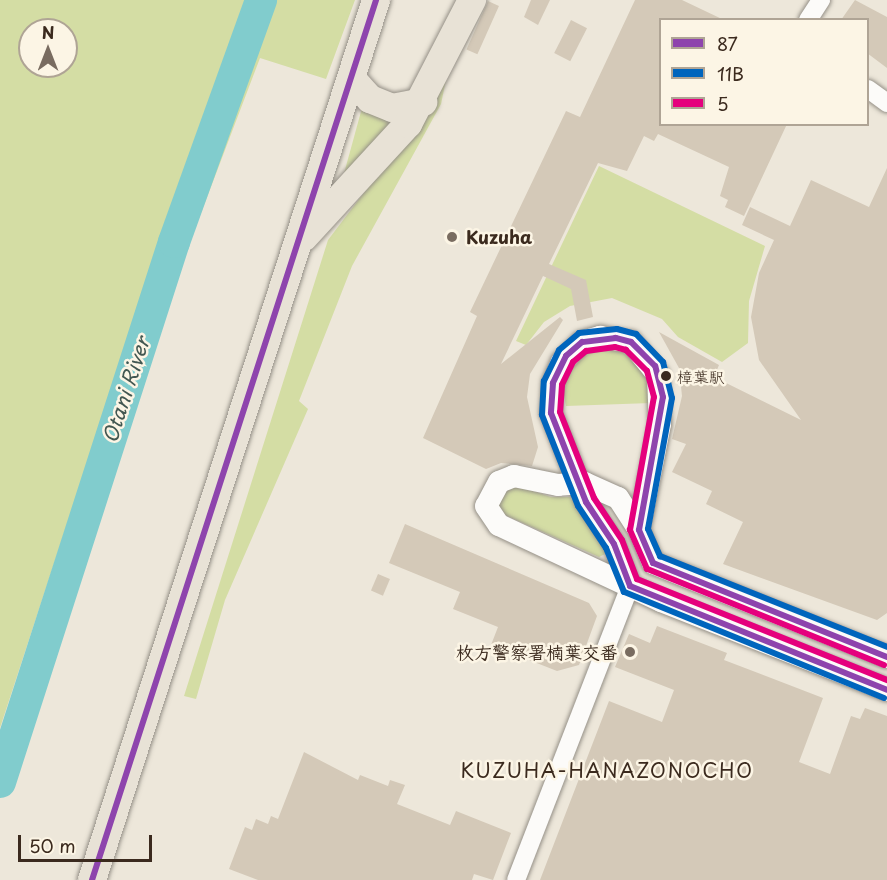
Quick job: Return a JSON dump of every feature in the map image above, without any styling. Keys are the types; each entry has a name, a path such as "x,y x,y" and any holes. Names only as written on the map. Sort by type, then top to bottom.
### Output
{"main road":[{"path":"92,880 376,0"},
{"path":"299,243 423,102 472,0"},
{"path":"352,78 370,99 392,108 423,102"}],"street":[{"path":"809,18 821,0"},
{"path":"869,90 887,103"},
{"path":"516,880 630,586 614,544 578,483 551,412 557,369 582,342 600,337 631,342 655,366 663,397 639,530"},
{"path":"887,657 671,573 648,556 639,530 607,489 578,483 558,485 514,476 499,482 487,512 499,525 630,586 887,690"}],"green space":[{"path":"0,0 355,0 326,79 260,58 182,263 155,256 0,728"},
{"path":"451,56 441,104 352,266 299,401 308,409 225,600 196,699 184,696 328,240 432,103"},
{"path":"362,108 398,115 340,188"},
{"path":"599,166 765,246 749,301 748,343 722,362 678,337 662,319 612,298 570,306 544,322 526,345 516,341"},
{"path":"591,349 619,350 632,359 651,383 651,403 566,406 562,384 577,358"},
{"path":"512,484 551,497 570,497 605,544 605,554 599,557 503,514 496,505"}],"building":[{"path":"531,0 550,0 538,25 524,17"},
{"path":"635,0 682,0 720,18 659,18 659,126 786,126 744,216 725,207 728,200 720,196 729,167 658,134 654,141 644,136 627,171 598,163 549,264 586,280 593,317 577,321 571,289 543,276 501,364 560,317 563,320 530,374 527,397 538,447 532,466 501,463 486,469 423,438 477,316 470,312 566,111 580,117"},
{"path":"855,0 887,17 887,68 869,54 869,18 842,18"},
{"path":"488,1 499,6 477,54 466,49"},
{"path":"571,20 587,28 570,61 554,53"},
{"path":"887,168 887,613 877,620 723,564 743,522 706,504 712,491 672,472 686,444 672,439 682,396 679,368 659,332 719,365 714,377 801,420 759,360 751,317 759,273 774,240 742,225 750,207 790,226 811,180 869,207"},
{"path":"405,524 589,603 597,616 579,665 557,671 491,645 498,627 453,609 460,592 389,563"},
{"path":"378,574 390,579 383,596 371,591"},
{"path":"657,626 727,653 724,660 823,698 799,762 830,774 851,716 860,719 865,708 887,716 887,880 540,880 609,701 662,722 674,690 615,667 629,634 650,643"},
{"path":"304,752 358,780 360,775 388,786 390,780 405,785 397,804 450,825 456,811 511,833 493,880 474,874 472,880 258,880 229,869 245,827 252,830 256,819 268,824 271,816 278,819"}],"waterway":[{"name":"Otani River","path":"0,782 174,242 261,0"}],"transit line":[{"name":"87","path":"92,880 376,0"},
{"name":"11B","path":"884,698 624,592 606,548 578,506 542,415 544,381 559,350 579,333 617,329 636,334 663,362 672,398 648,529 660,556 887,647"},
{"name":"87","path":"887,657 653,563 639,530 663,397 655,366 631,342 616,338 582,342 566,356 553,383 551,413 586,502 614,544 630,586 887,690"},
{"name":"5","path":"884,665 647,569 630,530 654,397 647,371 626,350 615,347 586,351 573,362 562,385 560,412 594,498 622,540 637,579 887,680"}],"place":[{"name":"Kuzuha","path":"452,237"},
{"name":"樟葉駅","path":"666,376"},
{"name":"枚方警察署楠葉交番","path":"630,652"}],"district":[{"name":"KUZUHA-HANAZONOCHO","path":"607,770"}]}
